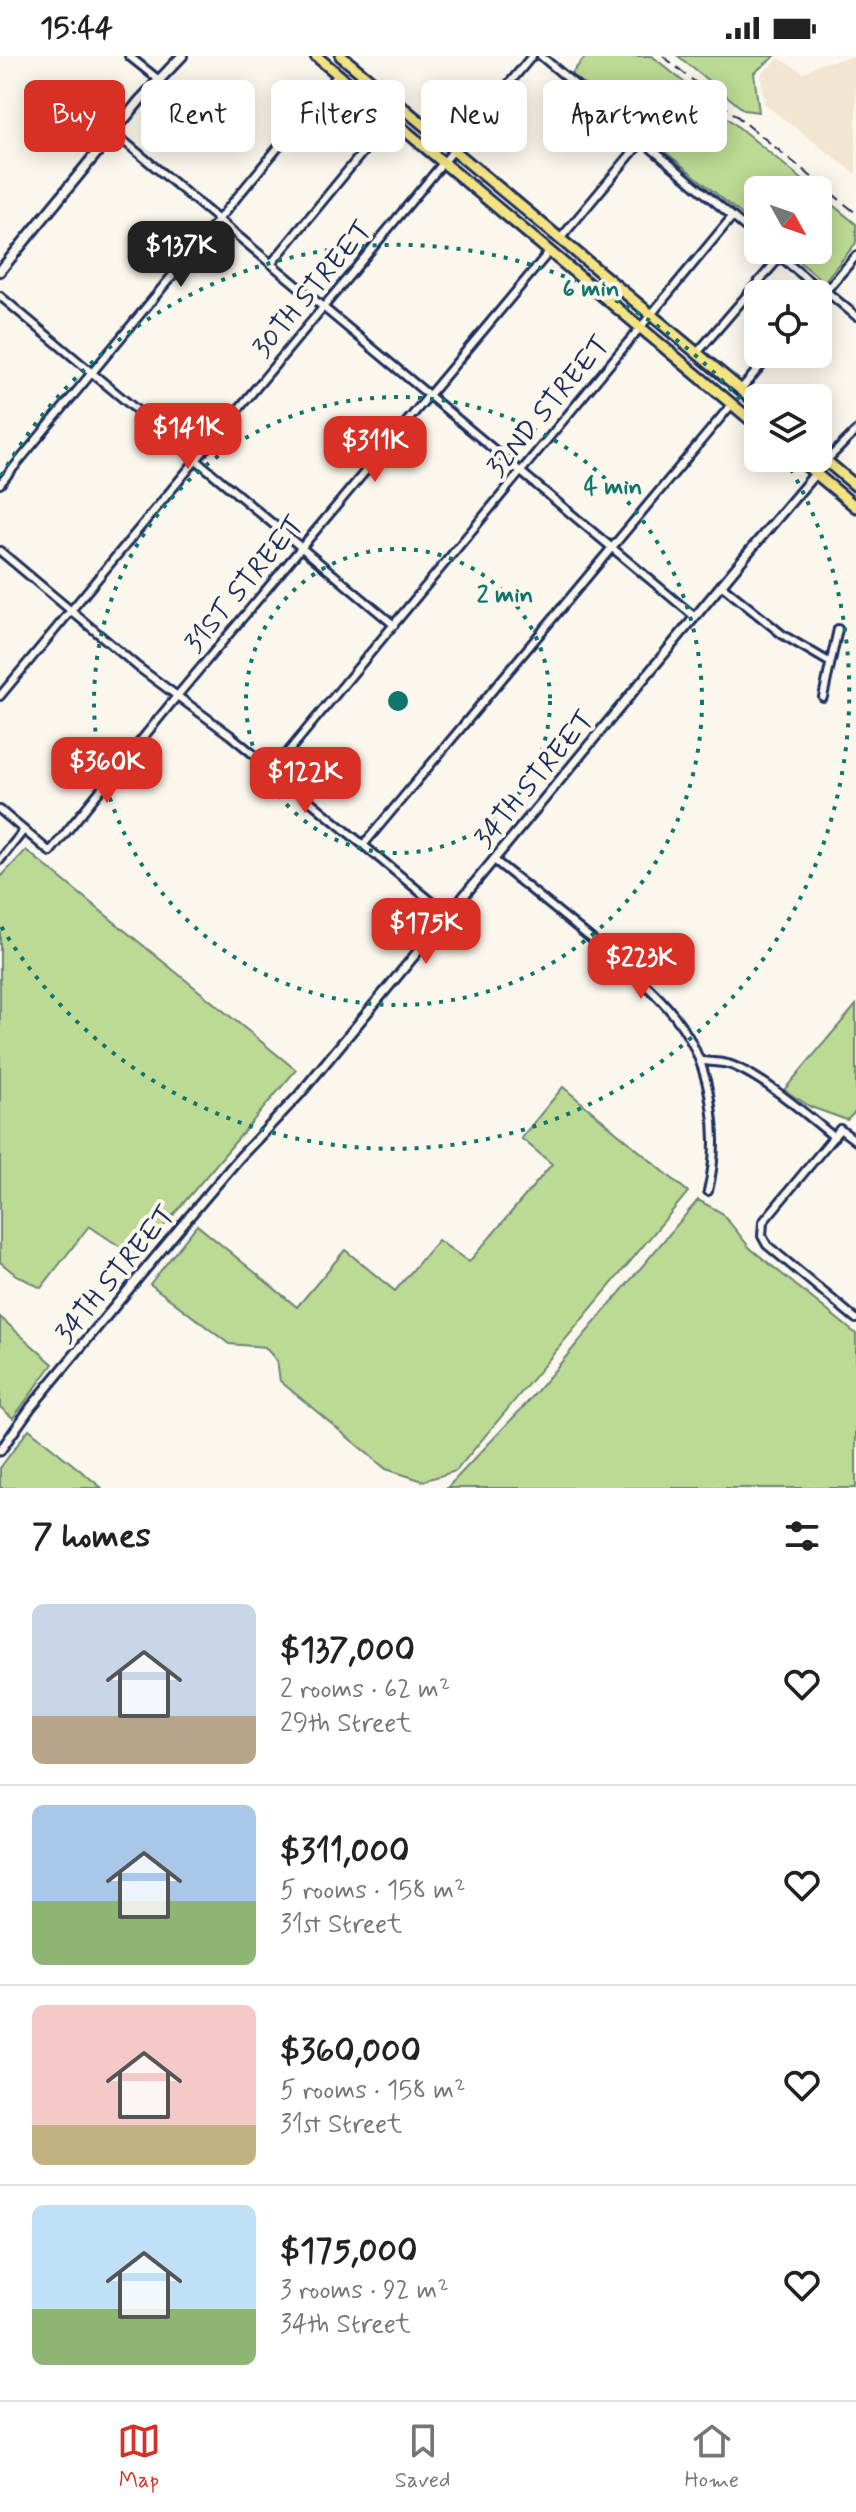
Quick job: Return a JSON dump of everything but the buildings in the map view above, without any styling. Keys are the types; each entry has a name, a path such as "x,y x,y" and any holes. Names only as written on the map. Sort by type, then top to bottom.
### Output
{"main road":[{"path":"159,80 182,56"},
{"path":"316,56 344,80"},
{"path":"348,58 421,121"},
{"path":"125,118 141,100"},
{"path":"405,131 744,414"},
{"path":"0,271 97,152"},
{"path":"456,152 744,392"},
{"path":"832,466 856,486"},
{"path":"814,472 856,507"}],"street":[{"path":"129,56 159,80"},
{"name":"30TH STREET","path":"512,80 532,56"},
{"path":"541,56 570,80"},
{"path":"0,484 338,75"},
{"path":"125,142 695,617"},
{"path":"271,264 363,152"},
{"name":"30TH STREET","path":"0,696 452,152"},
{"path":"560,239 633,152"},
{"path":"655,152 744,227"},
{"name":"32ND STREET","path":"273,770 732,217"},
{"name":"31ST STREET","path":"24,830 50,852 549,252"},
{"path":"832,284 856,256"},
{"path":"697,353 774,264"},
{"path":"789,264 810,280"},
{"path":"0,296 394,625"},
{"path":"832,297 856,316"},
{"path":"741,389 759,368"},
{"path":"364,844 732,404"},
{"name":"34TH STREET","path":"832,450 856,431"},
{"name":"34TH STREET","path":"0,1451 31,1407 196,1208 299,1095 816,474"},
{"path":"0,551 448,915"},
{"path":"721,585 783,635 829,662"},
{"path":"823,697 838,629"},
{"path":"0,810 24,830 0,860"},
{"path":"494,860 642,980 671,1011 702,1061 714,1121 715,1157 708,1191"},
{"path":"702,1061 726,1064 749,1073 834,1137"},
{"path":"856,1141 840,1129 763,1222 762,1236 767,1245 856,1319"}],"shaded area":[{"path":"853,57 856,60 856,174 764,104 761,74 779,58 804,73 818,64"}],"green space":[{"path":"586,56 652,56 681,80 578,80 571,74"},
{"path":"678,56 775,56 754,73 759,112 744,110 727,96 727,80 707,80"},
{"path":"727,118 798,176 744,176 744,216 666,152 727,152"},
{"path":"832,204 856,224 856,243 826,280 802,264 832,264"},
{"path":"26,850 296,1070 137,1258 89,1226 41,1288 16,1275 0,1262 0,878"},
{"path":"856,1005 856,1111 847,1120 811,1107 784,1090"},
{"path":"563,1087 688,1192 456,1471 423,1481 386,1469 280,1381 277,1361 265,1347 229,1344 150,1284 197,1225 297,1307 345,1250 395,1291 438,1240 469,1262 552,1164 521,1138"},
{"path":"698,1200 722,1213 750,1248 856,1334 856,1488 447,1488 527,1403"},
{"path":"0,1317 53,1364 13,1418 0,1407"},
{"path":"29,1429 102,1488 0,1488 0,1468"}],"railway":[{"path":"663,56 856,213"}]}
